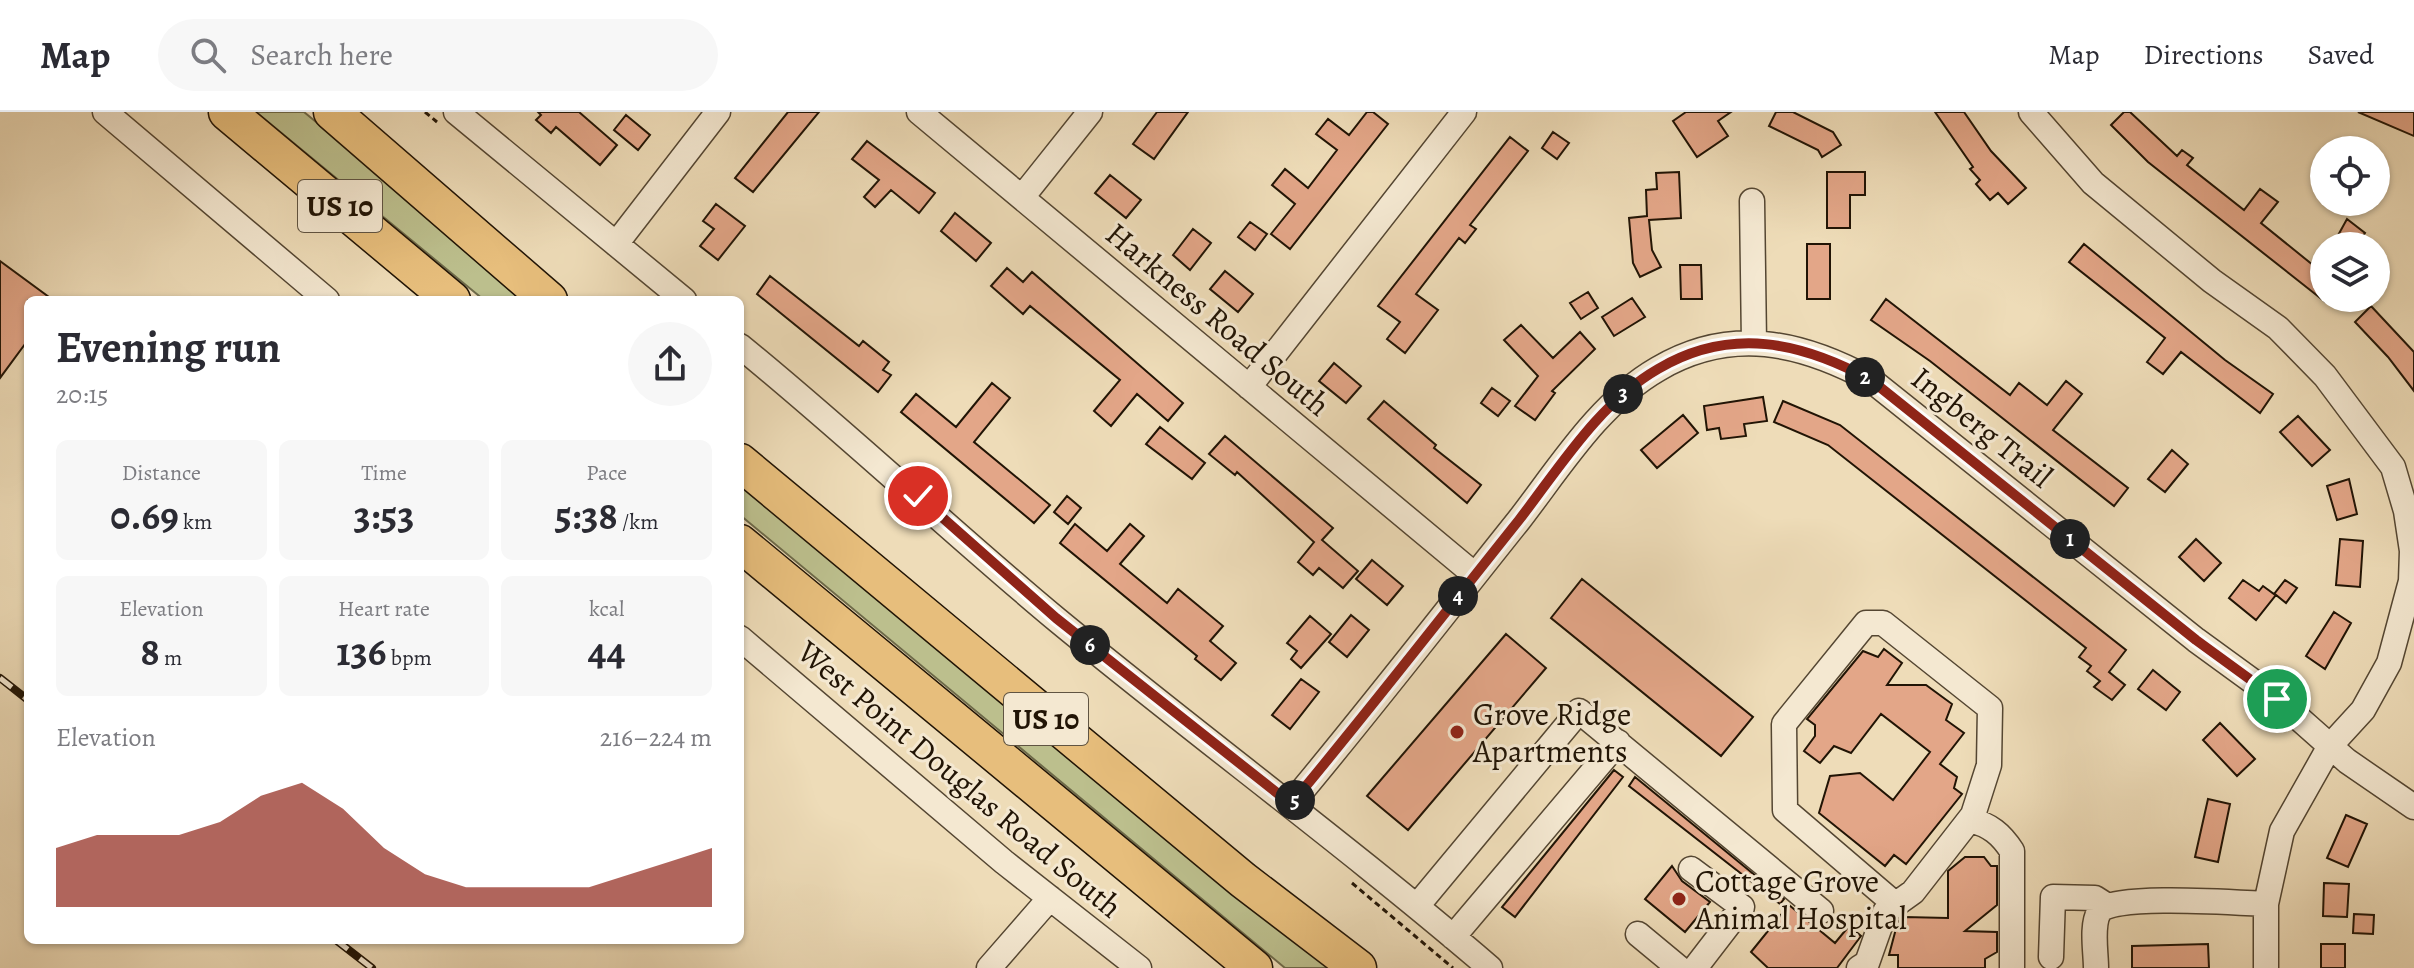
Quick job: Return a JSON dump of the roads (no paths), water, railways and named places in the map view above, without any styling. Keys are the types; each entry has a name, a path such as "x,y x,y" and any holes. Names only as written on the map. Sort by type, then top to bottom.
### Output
{"highway":[{"name":"US 10","path":"227,112 447,296"},
{"name":"US 10","path":"332,112 544,296"},
{"name":"US 10","path":"744,465 1243,880 1358,968"},
{"name":"US 10","path":"744,546 1254,968"}],"street":[{"path":"105,112 322,296"},
{"path":"456,112 679,296"},
{"path":"616,244 718,112"},
{"name":"Harkness Road South","path":"919,112 1475,575"},
{"path":"1023,196 1090,112"},
{"path":"1249,387 1464,112"},
{"path":"2041,115 2093,183 2212,281 2278,328 2325,376 2393,467 2406,511 2412,551 2411,581 2389,663 2363,710 2330,746 2282,831 2266,904 2266,968"},
{"path":"1752,201 1754,343"},
{"name":"Ingberg Trail","path":"1291,804 1385,692 1607,409 1630,387 1660,367 1694,354 1754,343 1812,351 1871,380 2196,640 2277,699 2330,746 2414,807"},
{"path":"744,349 849,435 1056,618 1291,804 1490,968"},
{"path":"1865,966 1885,912 1896,905 1913,892 1970,820 1989,765 1990,708 1883,623 1866,623 1784,724 1785,810 1896,905"},
{"name":"West Point Douglas Road South","path":"744,641 1050,898 1139,968"},
{"path":"1417,906 1579,711 1821,911"},
{"path":"1453,937 1618,742"},
{"path":"1970,820 1986,824 2003,837 2012,851 2012,968"},
{"path":"1691,869 1742,907 1695,968"},
{"path":"2051,957 2053,897 2095,898 2106,905"},
{"path":"1001,965 1050,898"},
{"path":"2096,968 2096,926 2099,910 2106,905 2136,901 2266,904"},
{"path":"1638,934 1679,968"}],"railway":[{"path":"0,678 24,697"},
{"path":"341,944 372,968"}],"place":[{"name":"Grove Ridge Apartments","path":"1457,732"},
{"name":"Cottage Grove Animal Hospital","path":"1679,899"}]}
